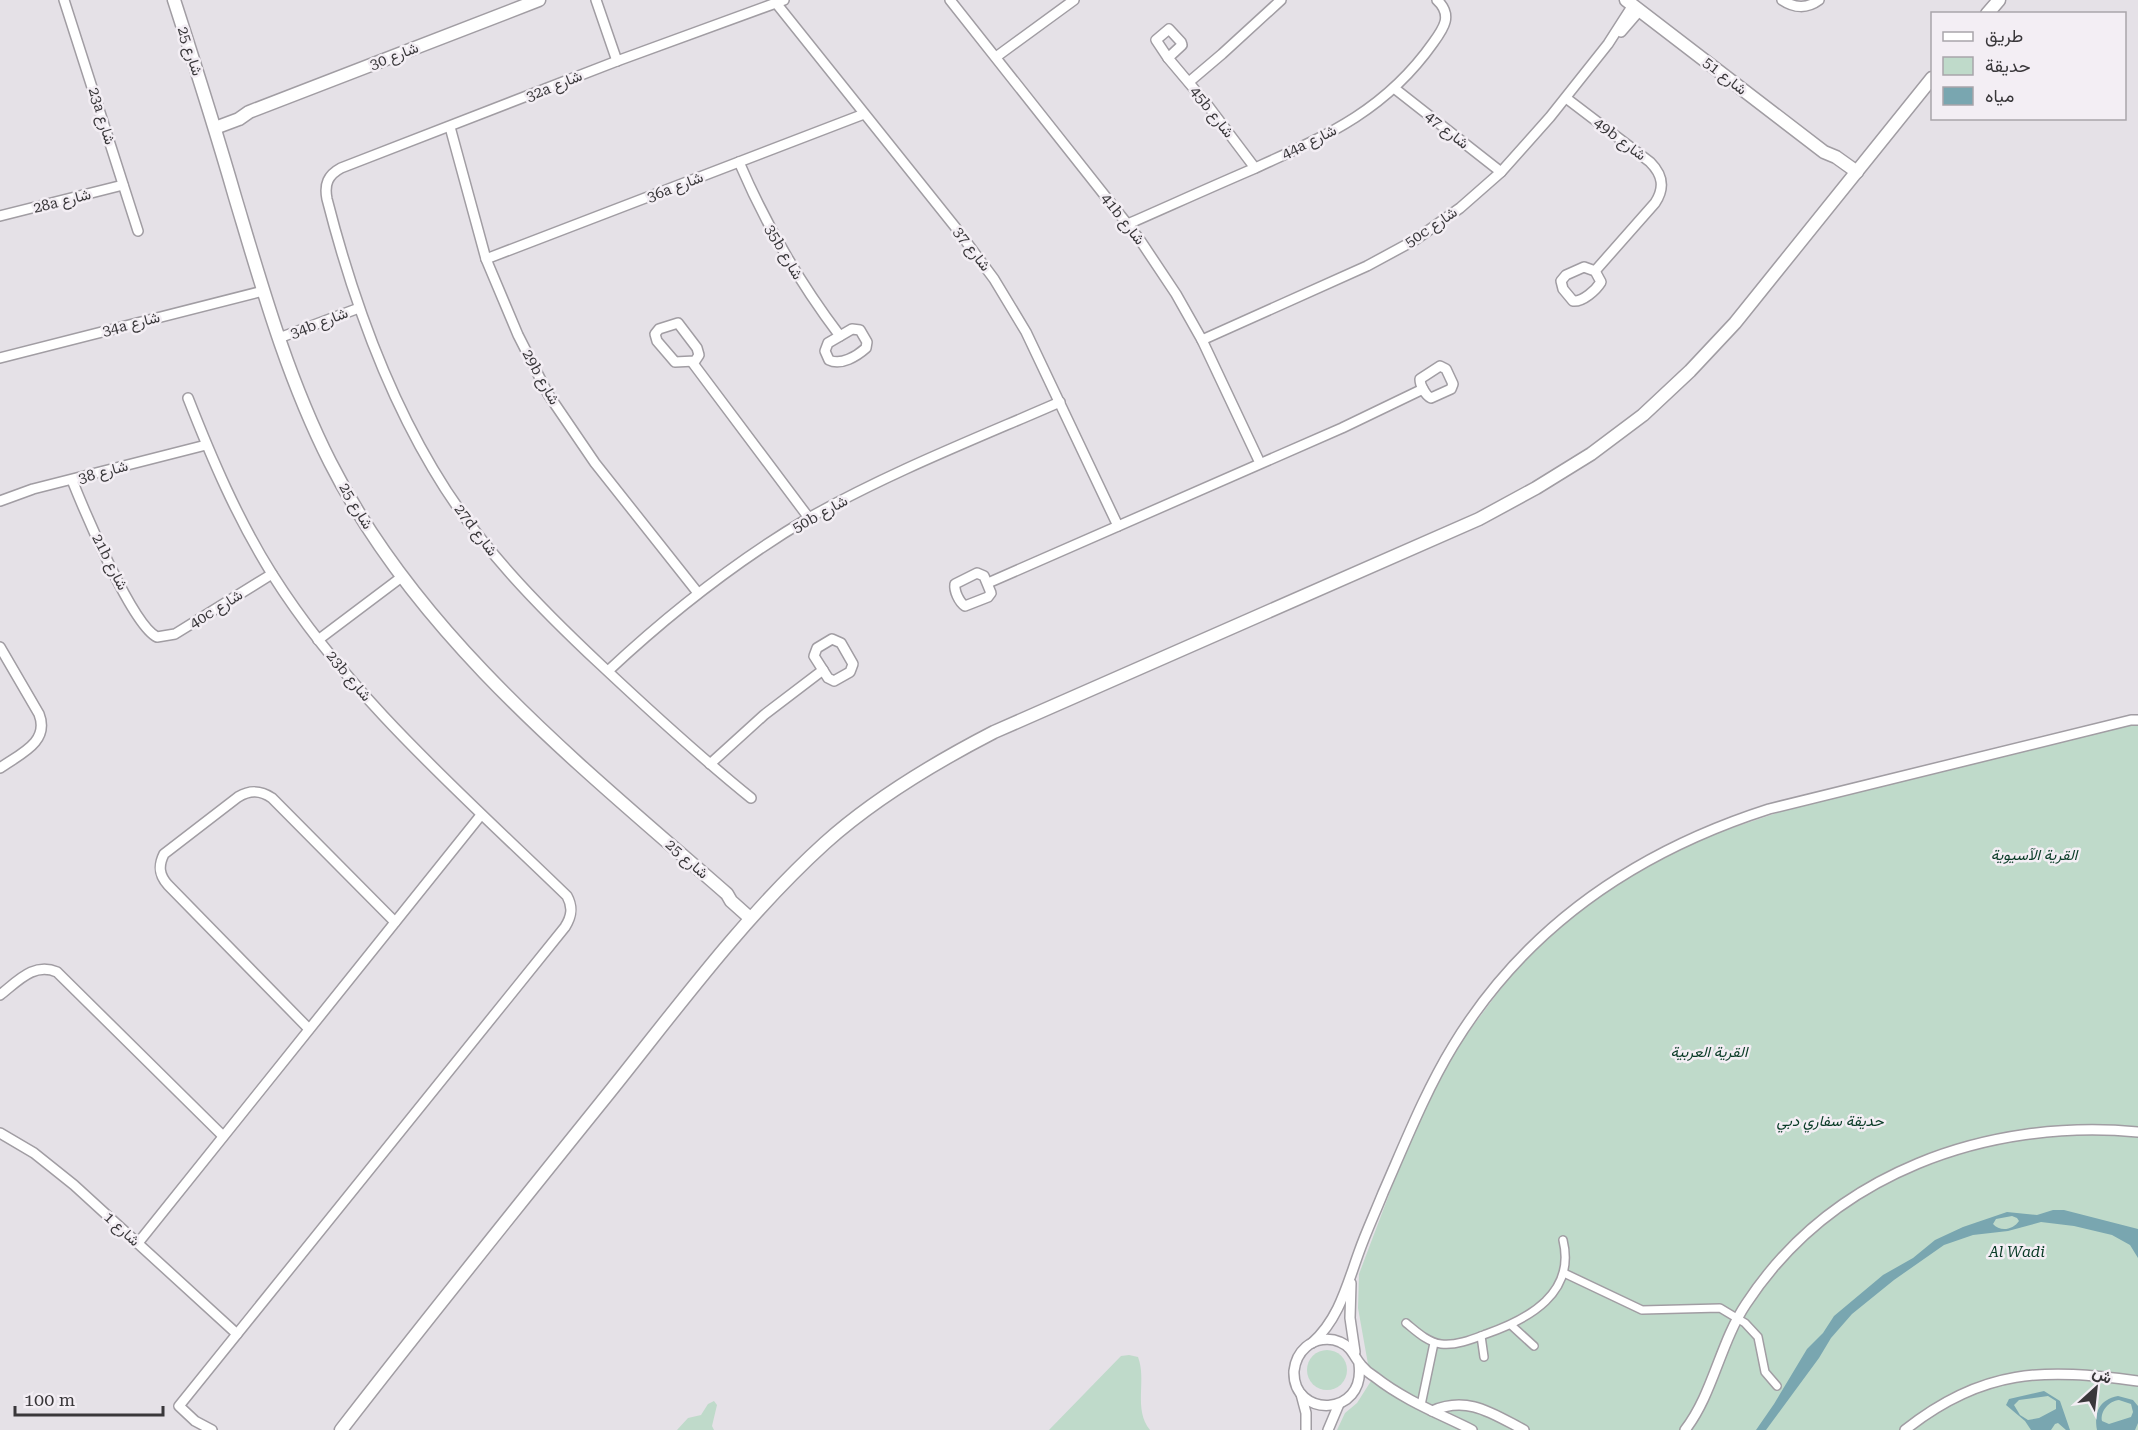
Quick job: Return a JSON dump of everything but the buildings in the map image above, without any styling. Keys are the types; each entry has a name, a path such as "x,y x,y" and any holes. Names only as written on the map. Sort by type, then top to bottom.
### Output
{"street":[{"name":"23a شارع","path":"64,0 138,231"},
{"name":"شارع 25","path":"174,0 214,124 263,291 294,381 331,463 365,522 403,576 454,639 504,692 727,894 731,901 753,915"},
{"name":"شارع 30","path":"214,124 237,113 249,111 539,0"},
{"path":"596,0 617,61"},
{"name":"41b شارع","path":"950,0 1128,224 1165,275 1202,340 1260,463"},
{"path":"996,57 1074,0"},
{"path":"1189,82 1281,0"},
{"name":"44a شارع","path":"1128,224 1343,126 1373,106 1417,64 1442,31 1446,21 1445,9 1437,0"},
{"path":"1782,0 1794,6 1803,7 1810,6 1819,0"},
{"path":"1989,12 1999,0"},
{"name":"32a شارع","path":"327,180 341,168 617,61 780,2"},
{"name":"شارع 37","path":"780,2 864,114 977,254 1026,332 1118,526"},
{"name":"50c شارع","path":"1202,340 1392,254 1453,213 1501,172 1566,98 1608,44 1633,5"},
{"name":"شارع 51","path":"1633,5 1824,152 1832,163 1854,175"},
{"name":"45b شارع","path":"1168,58 1254,168"},
{"path":"341,1430 567,1144 753,915 790,876 842,829 898,787 949,755 994,732 1479,519 1591,454 1643,415 1713,348 1931,79"},
{"name":"شارع 47","path":"1394,88 1501,172"},
{"name":"49b شارع","path":"1566,98 1650,162 1661,177 1660,195 1655,203 1595,271"},
{"name":"36a شارع","path":"486,259 864,114"},
{"name":"29b شارع","path":"450,127 486,259 514,325 548,394 596,463 698,593"},
{"name":"35b شارع","path":"739,162 761,211 786,257 840,336"},
{"name":"27d شارع","path":"327,180 327,199 358,308 389,384 410,427 433,469 459,509 513,577 567,633 710,764 751,798"},
{"name":"28a شارع","path":"0,216 123,185"},
{"name":"34a شارع","path":"0,358 263,291"},
{"name":"34b شارع","path":"279,338 358,308"},
{"path":"675,323 681,325 699,351 698,358 692,362 678,363 672,360 657,340 657,331 675,323"},
{"path":"852,329 858,329 867,342 866,348 842,362 833,362 826,356 826,347 840,336 852,329"},
{"path":"692,362 809,518"},
{"path":"988,584 1342,428 1424,389"},
{"name":"23b شارع","path":"188,398 206,445 236,509 272,574 318,640 380,713 481,815 567,896 571,909 569,921 565,927 237,1334"},
{"name":"50b شارع","path":"608,671 637,643 698,593 771,541 809,518 912,467 1060,402"},
{"name":"شارع 38","path":"0,501 33,489 206,445"},
{"name":"21b شارع","path":"72,480 98,540 128,598 147,631 157,637"},
{"name":"40c شارع","path":"157,637 163,638 175,634 272,574"},
{"path":"318,640 403,576"},
{"path":"835,639 852,661 852,670 834,681 828,678 823,670 814,656 815,650 829,640 835,639"},
{"path":"0,647 39,714 42,732 32,746 0,768"},
{"path":"710,764 764,715 823,670"},
{"path":"1306,1430 1306,1413 1294,1376 1294,1366 1304,1349 1325,1330 1335,1314 1415,1118 1453,1046 1481,1006 1533,946 1593,895 1659,853 1731,821 1769,809 2136,719"},
{"path":"309,1029 162,878 160,870 164,854 244,793 259,792 272,798 395,922"},
{"path":"138,1242 481,815"},
{"path":"0,995 32,970 45,968 57,972 223,1136"},
{"path":"1684,1430 1700,1405 1737,1318 1770,1271 1818,1224 1863,1191 1903,1169 1933,1156 1966,1146 2032,1132 2079,1130 2138,1132"},
{"name":"شارع 1","path":"0,1133 54,1168 237,1334"},
{"path":"1406,1323 1434,1342 1455,1343 1511,1325 1544,1303 1556,1288 1564,1273 1566,1258 1563,1240"},
{"path":"1301,1394 1309,1401 1329,1406 1339,1404 1355,1392 1361,1374 1350,1318 1352,1273"},
{"path":"1564,1273 1642,1310 1714,1307 1737,1318 1758,1336 1765,1372 1776,1386"},
{"path":"1511,1325 1534,1346"},
{"path":"212,1430 195,1420 179,1406 237,1334"},
{"path":"1481,1336 1484,1357"},
{"path":"1312,1343 1331,1340 1349,1347 1357,1359 1387,1386 1472,1430"},
{"path":"1421,1405 1434,1342"},
{"path":"1905,1430 1940,1405 1960,1395 2015,1377 2069,1373 2138,1381"},
{"path":"1328,1430 1339,1404"},
{"path":"1432,1411 1443,1406 1465,1404 1476,1406 1524,1430"}],"green space":[{"name":"حديقة سفاري دبي","path":"2138,719 2138,1430 1337,1430 1345,1413 1357,1403 1371,1381 1358,1308 1359,1274 1424,1102 1455,1050 1511,975 1536,946 1567,919 1633,873 1700,836 1807,803"},
{"path":"1327,1350 1335,1351 1341,1356 1346,1362 1346,1378 1341,1384 1335,1389 1327,1390 1319,1389 1313,1384 1308,1378 1307,1370 1308,1362 1313,1356 1319,1351"},
{"path":"1121,1356 1138,1357 1142,1413 1150,1430 1049,1430"},
{"path":"714,1401 717,1405 712,1426 714,1430 677,1430 688,1418 701,1415 708,1404"}],"water":[{"path":"2053,1210 2064,1210 2138,1229 2138,1258 2130,1245 2112,1235 2074,1226 2041,1222 2008,1231 1973,1235 1944,1245 1894,1280 1852,1314 1831,1338 1766,1430 1756,1430 1807,1349 1823,1333 1834,1316 1883,1275 1913,1258 1935,1240 1963,1227 2007,1212 2037,1215","holes":["2012,1216 2019,1221 2010,1228 2003,1229 1993,1224 1996,1219"]},
{"path":"2044,1391 2060,1401 2070,1430 2066,1430 2058,1423 2051,1430 2031,1430 2025,1421 2006,1405 2009,1399","holes":["2048,1396 2056,1401 2056,1409 2039,1418 2028,1420 2020,1415 2014,1405 2019,1400"]},
{"path":"2118,1396 2133,1400 2138,1406 2138,1423 2135,1430 2097,1430 2097,1412 2106,1400","holes":["2119,1400 2131,1404 2133,1412 2131,1417 2109,1424 2102,1421 2104,1410 2112,1402"]}],"park label":[{"name":"القرية الآسيوية","path":"2034,855"},
{"name":"القرية العربية","path":"1709,1052"},
{"name":"Al Wadi","path":"2017,1252"}]}
